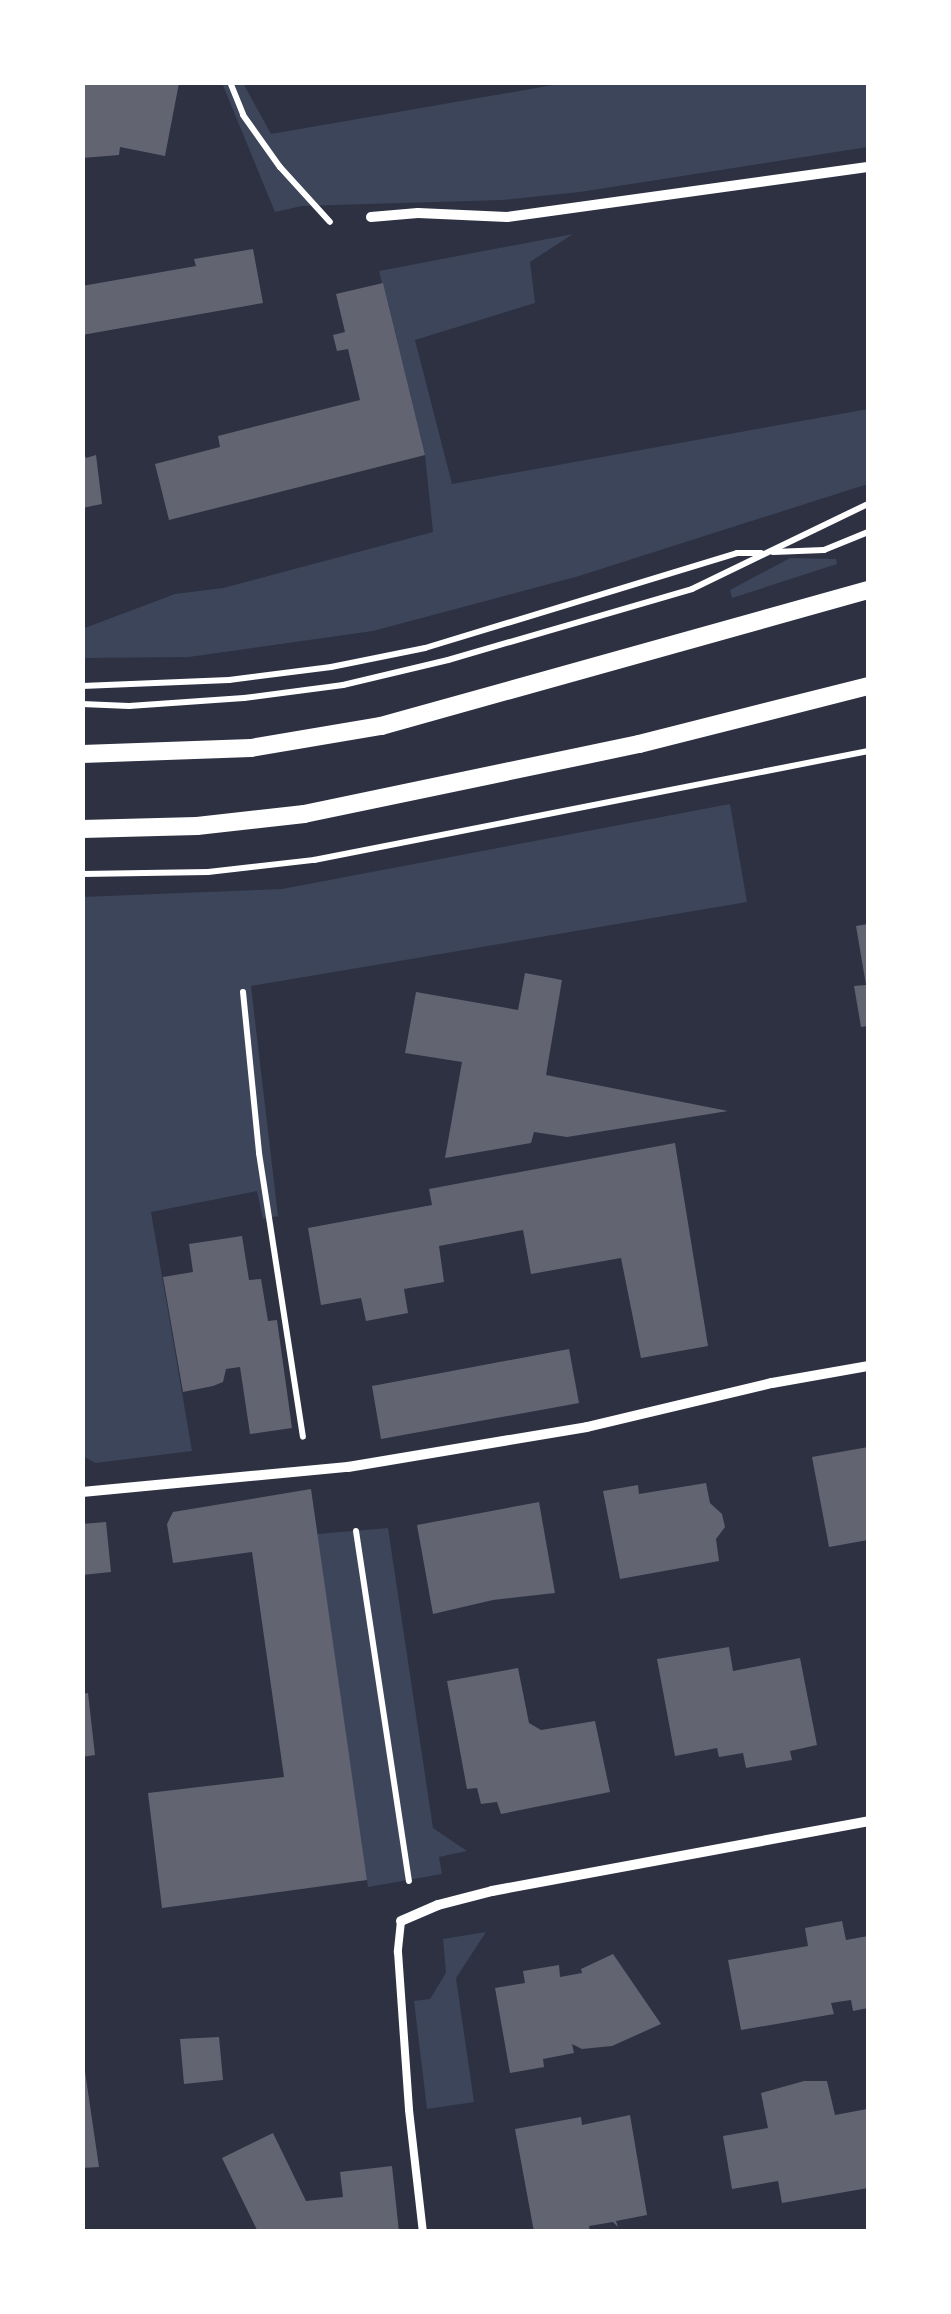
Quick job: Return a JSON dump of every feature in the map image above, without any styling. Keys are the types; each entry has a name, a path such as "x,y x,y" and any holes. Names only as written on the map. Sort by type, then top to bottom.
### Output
{"street":[{"path":"371,216 418,213 507,217 868,166"},
{"path":"82,754 251,748 381,726 868,590"},
{"path":"82,828 197,826 304,814 639,744 868,686"},
{"path":"82,1492 309,1473 587,1427 772,1383 868,1366"},
{"path":"401,1921 492,1891 868,1821"}],"lane":[{"path":"401,1921 398,1952 408,2110 423,2232"}],"path":[{"path":"230,82 243,114 280,167 330,222"},
{"path":"82,704 129,706 244,698 343,685 448,660 692,589 868,504"},
{"path":"82,686 124,688 330,668 425,648 736,554 824,550 868,532"},
{"path":"82,874 208,872 314,860 868,751"},
{"path":"243,992 259,1153 309,1473"},
{"path":"356,1531 414,1914"}],"shaded area":[{"path":"222,83 243,83 271,134 565,83 868,83 868,147 580,192 503,200 302,206 275,212"},
{"path":"573,234 530,262 535,303 415,340 452,484 868,409 868,484 579,576 373,631 189,657 83,658 82,629 175,594 223,588 433,532 425,455 379,271"},
{"path":"790,558 836,559 837,564 732,598 730,590"},
{"path":"730,804 747,902 251,986 278,1216 263,1219 257,1191 151,1212 192,1451 96,1463 84,1457 82,897 282,889"},
{"path":"388,1528 433,1828 467,1851 439,1857 442,1874 368,1887 317,1534"},
{"path":"486,1932 456,1978 474,2102 427,2109 414,2001 430,1999 446,1973 443,1939"}],"building":[{"path":"82,82 179,83 165,156 120,147 119,155 82,158"},
{"path":"253,249 263,303 82,335 82,286 196,266 194,259"},
{"path":"383,283 425,455 169,520 155,464 220,447 218,436 360,400 348,349 337,351 333,335 345,332 336,294"},
{"path":"82,450 86,458 96,455 102,504 82,508"},
{"path":"868,924 868,1026 861,1027 854,986 866,985 856,926"},
{"path":"525,973 562,980 546,1075 728,1111 567,1137 534,1132 531,1143 445,1158 462,1062 405,1053 416,992 518,1010"},
{"path":"675,1143 708,1346 641,1358 621,1258 531,1274 523,1230 439,1246 444,1282 404,1289 408,1313 366,1321 361,1298 321,1305 308,1228 432,1205 429,1189"},
{"path":"242,1236 249,1280 261,1279 268,1321 277,1320 292,1428 250,1434 240,1367 226,1369 223,1382 183,1392 163,1277 193,1272 189,1244"},
{"path":"569,1349 579,1403 381,1439 372,1386"},
{"path":"868,1447 868,1540 829,1547 812,1457"},
{"path":"706,1483 710,1503 722,1514 725,1527 716,1539 719,1561 620,1579 603,1491 638,1485 639,1494"},
{"path":"311,1489 367,1880 162,1908 148,1793 284,1777 252,1552 173,1563 167,1524 173,1512"},
{"path":"539,1502 555,1593 493,1600 433,1614 417,1525"},
{"path":"106,1522 111,1572 82,1575 82,1524"},
{"path":"729,1647 733,1671 800,1658 817,1745 790,1751 792,1760 746,1768 743,1753 719,1757 717,1748 675,1756 657,1659"},
{"path":"518,1668 529,1723 541,1730 595,1721 610,1792 501,1814 497,1802 481,1804 477,1788 467,1789 447,1681"},
{"path":"88,1693 95,1755 82,1757 82,1694"},
{"path":"842,1921 846,1940 868,1936 868,2008 853,2011 851,2000 831,2003 834,2014 741,2030 728,1960 808,1946 805,1928"},
{"path":"613,1954 661,2024 612,2046 582,2049 572,2044 574,2053 543,2059 544,2067 510,2073 495,1988 525,1983 523,1971 559,1965 560,1977 582,1973 581,1969"},
{"path":"219,2037 223,2080 184,2084 180,2039"},
{"path":"82,2051 99,2167 82,2168"},
{"path":"804,2081 827,2081 835,2115 867,2109 868,2188 782,2203 778,2181 732,2189 723,2136 768,2128 761,2093"},
{"path":"630,2115 647,2215 616,2221 618,2227 613,2222 589,2226 590,2232 534,2232 515,2129 581,2117 582,2125"},
{"path":"273,2133 306,2201 343,2197 340,2172 392,2166 399,2232 258,2232 222,2158"}]}
